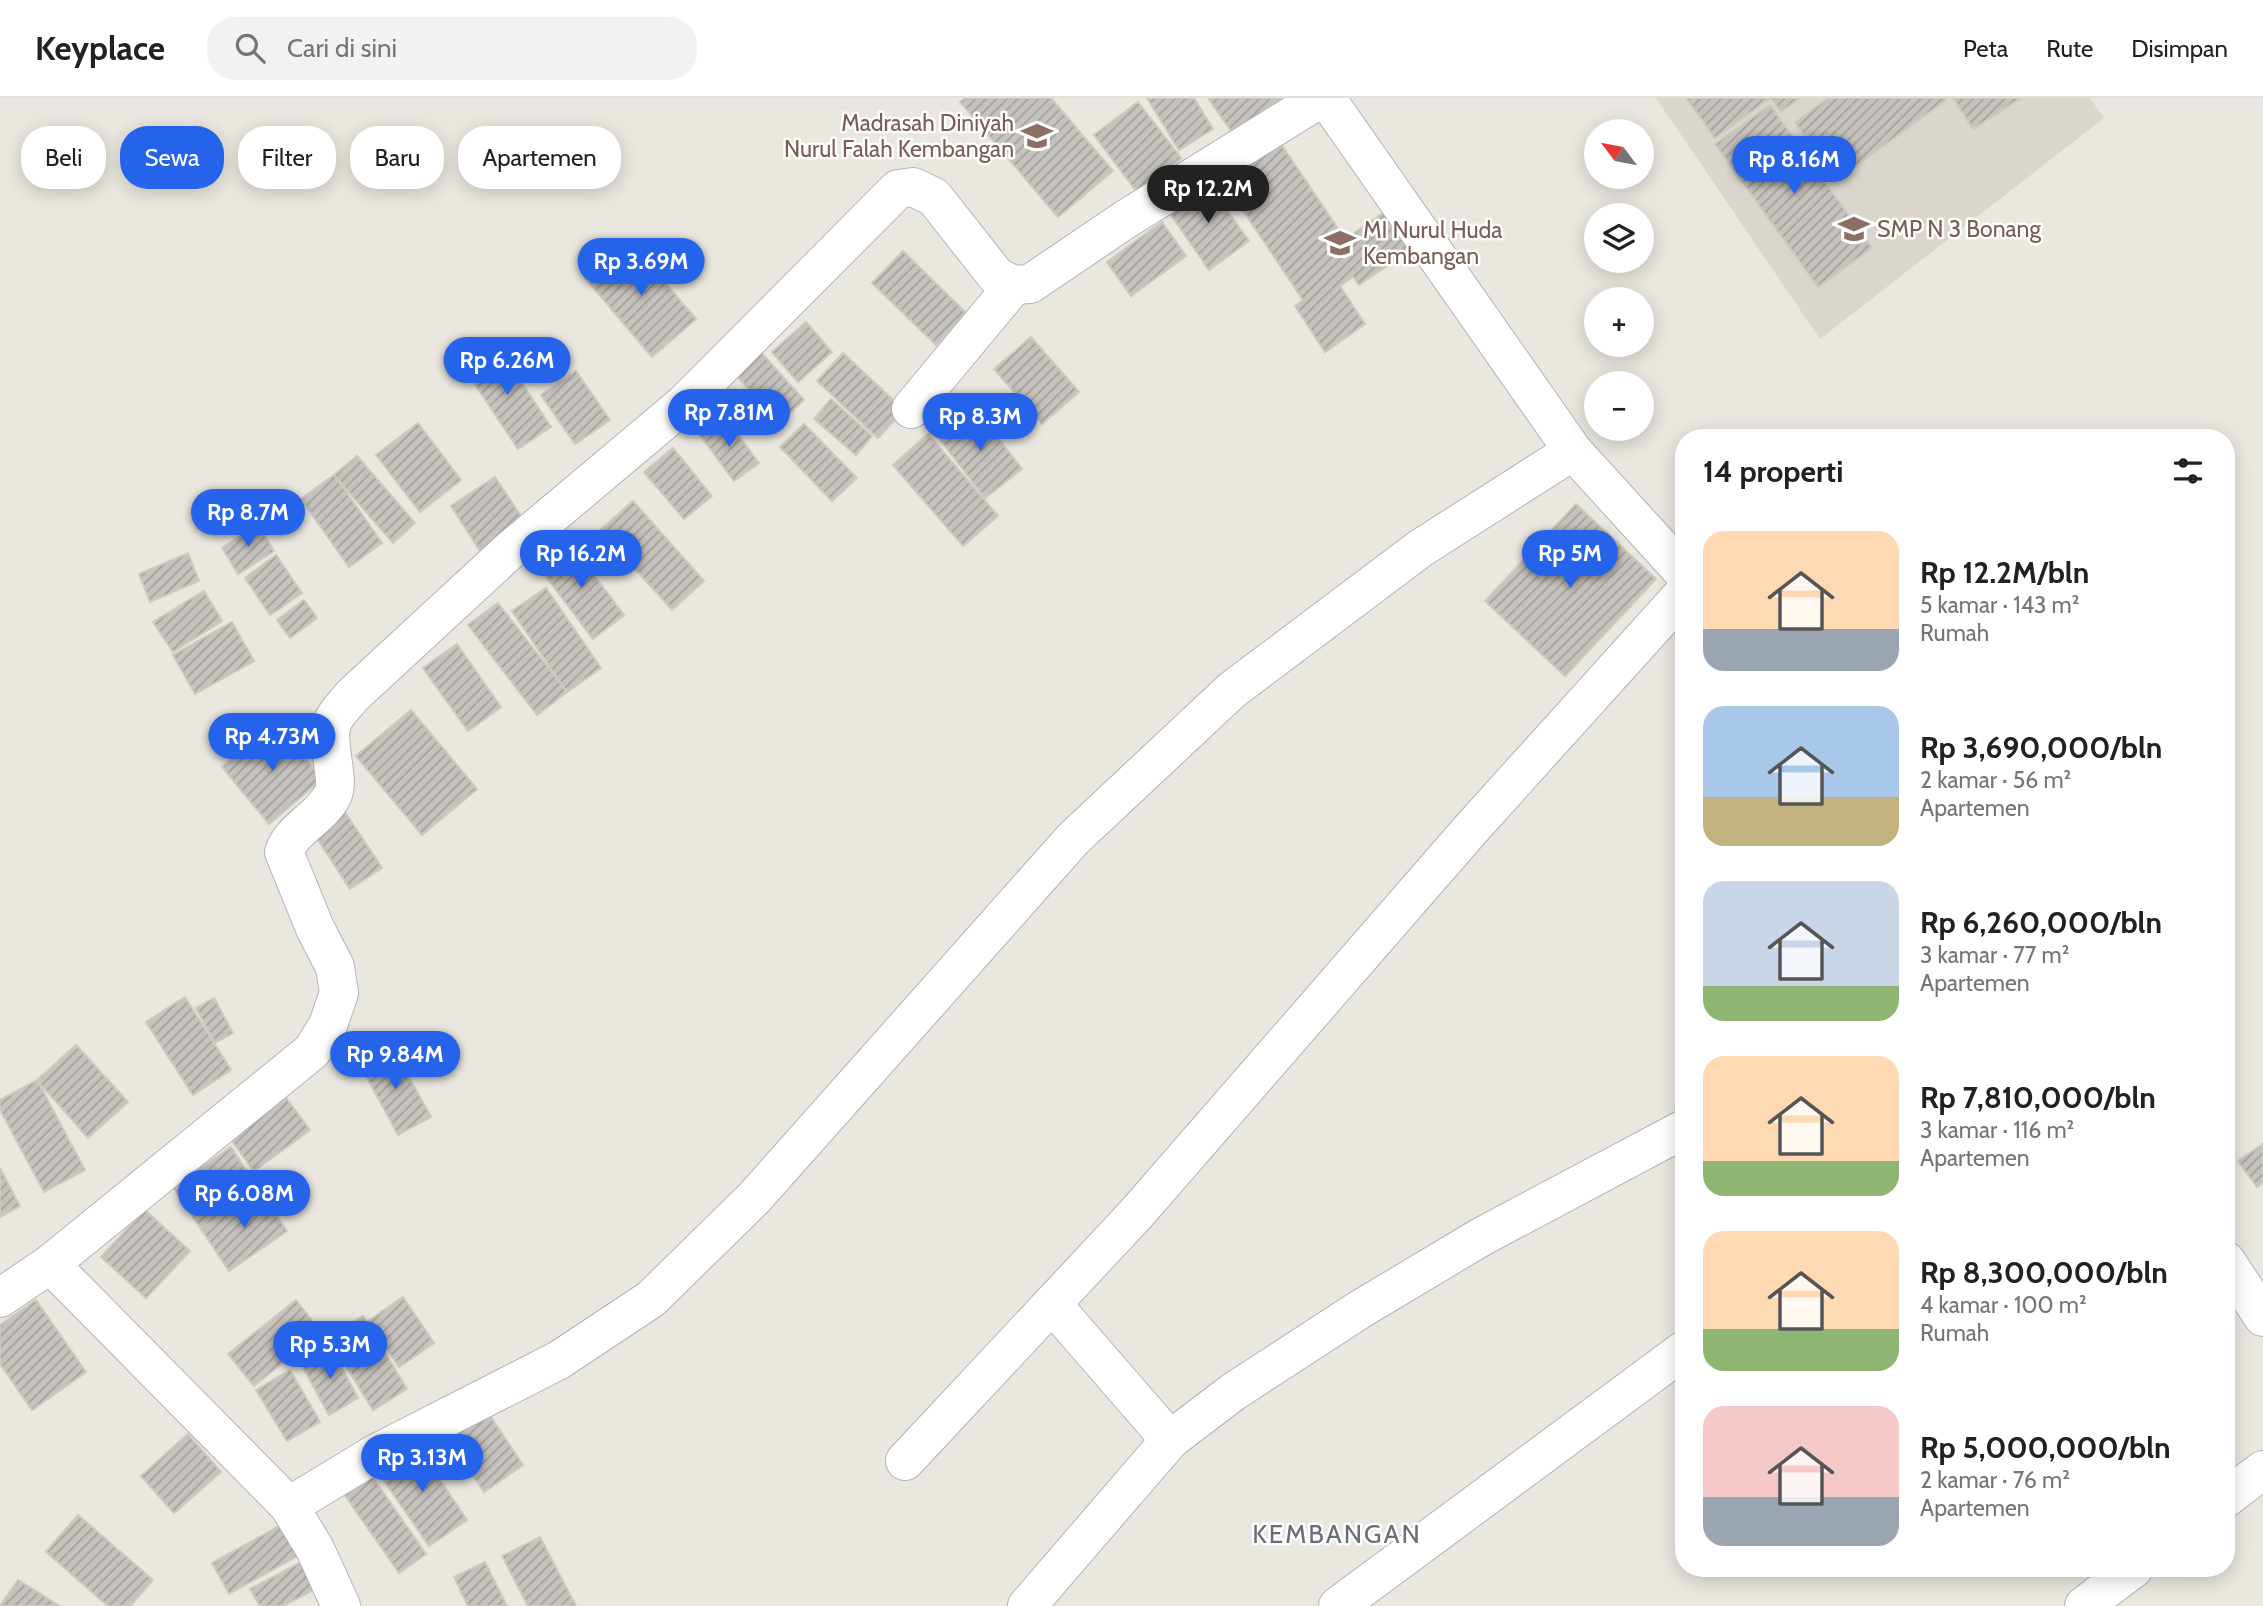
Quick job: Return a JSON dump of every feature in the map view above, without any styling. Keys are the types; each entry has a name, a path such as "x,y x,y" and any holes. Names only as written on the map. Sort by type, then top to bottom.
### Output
{"street":[{"path":"0,1298 50,1264 313,1051 328,1025 340,993 335,967 284,852 289,840 327,804 334,791 330,743 332,722 352,696 509,551 685,403 898,189 913,187 934,197 997,277 1014,285 1030,284 1126,219 1324,98 1573,450 1675,563"},
{"path":"911,409 1014,285"},
{"path":"289,1506 375,1454 559,1360 651,1298 755,1197 1073,839 1232,690 1421,548 1573,450"},
{"path":"905,1461 1136,1214 1480,818 1675,603"},
{"path":"1027,1606 1170,1440 1233,1392 1359,1310 1481,1237 1675,1134"},
{"path":"50,1264 289,1506 315,1549 341,1606"},
{"path":"2235,1275 2263,1317"},
{"path":"1052,1304 1170,1440"},
{"path":"1338,1606 1675,1357"},
{"path":"2235,1491 2263,1470"},
{"path":"2084,1606 2122,1577"}],"shaded area":[{"name":"SMP N 3 Bonang","path":"1656,98 2090,98 2104,118 1820,339"}],"building":[{"name":"Madrasah Diniyah Nurul Falah Kembangan","path":"965,98 1051,98 1113,171 1058,217 960,102"},
{"path":"1147,98 1194,98 1213,129 1179,150"},
{"path":"1208,98 1280,98 1281,99 1232,132"},
{"path":"1686,98 1769,98 1769,99 1715,138"},
{"path":"1771,98 1800,98 1781,112"},
{"path":"1828,98 1946,100 1837,180 1795,123"},
{"path":"1953,98 2021,98 1973,129"},
{"path":"1138,102 1181,158 1137,192 1094,135"},
{"path":"1770,105 1872,248 1818,287 1715,144"},
{"name":"MI Nurul Huda Kembangan","path":"1277,138 1345,239 1391,208 1416,246 1359,285 1353,277 1340,286 1365,324 1325,352 1295,306 1303,300 1220,176"},
{"path":"1206,181 1249,241 1209,270 1167,209"},
{"path":"1162,222 1186,256 1131,296 1107,262"},
{"path":"629,240 696,319 652,357 585,278"},
{"path":"903,251 967,314 936,345 872,283"},
{"path":"806,322 832,352 798,382 772,352"},
{"path":"1031,337 1079,392 1042,424 994,369"},
{"path":"497,345 551,427 518,449 464,368"},
{"path":"758,349 804,400 779,423 733,372"},
{"path":"843,353 904,410 878,438 817,381"},
{"path":"576,371 610,420 575,444 541,395"},
{"path":"831,399 872,436 856,455 814,419"},
{"path":"975,408 1022,469 985,498 938,437"},
{"path":"724,416 759,463 734,481 699,434"},
{"path":"418,423 461,480 420,512 376,455"},
{"path":"804,424 857,478 832,501 780,447"},
{"path":"928,434 998,516 963,546 893,465"},
{"path":"673,448 712,496 684,519 644,472"},
{"path":"357,456 415,523 393,543 334,475"},
{"path":"334,475 382,543 349,567 301,499"},
{"path":"495,477 527,525 482,554 451,506"},
{"path":"633,501 704,581 672,610 600,530"},
{"path":"1576,504 1656,579 1565,676 1485,601"},
{"path":"258,524 274,551 238,574 222,548"},
{"path":"569,542 624,615 593,639 538,566"},
{"path":"188,553 199,581 150,602 139,574"},
{"path":"276,555 302,593 270,615 245,578"},
{"path":"546,588 601,668 567,692 512,611"},
{"path":"204,591 222,621 173,652 153,622"},
{"path":"304,600 317,618 290,638 277,620"},
{"path":"498,603 567,692 537,715 468,625"},
{"path":"232,622 254,661 195,694 173,655"},
{"path":"457,644 501,707 468,731 423,668"},
{"path":"411,710 477,789 422,835 356,756"},
{"path":"276,723 322,779 269,824 222,767"},
{"path":"343,809 382,868 350,889 311,829"},
{"path":"185,997 231,1070 193,1095 146,1022"},
{"path":"214,998 233,1033 215,1043 196,1008"},
{"path":"76,1045 128,1102 88,1138 37,1080"},
{"path":"392,1046 431,1117 398,1135 360,1065"},
{"path":"37,1080 85,1170 44,1192 0,1110 0,1100"},
{"path":"284,1095 310,1130 254,1171 229,1137"},
{"path":"2263,1144 2263,1183 2257,1187 2238,1161"},
{"path":"231,1147 259,1190 201,1229 173,1187"},
{"path":"0,1168 20,1206 0,1217"},
{"path":"259,1190 287,1231 229,1271 201,1229"},
{"path":"145,1210 190,1251 146,1298 101,1257"},
{"path":"403,1297 434,1343 399,1367 368,1321"},
{"path":"36,1300 86,1372 32,1410 0,1364 0,1325"},
{"path":"296,1300 321,1332 254,1386 228,1354"},
{"path":"363,1316 407,1389 373,1410 328,1337"},
{"path":"331,1348 358,1398 329,1415 301,1364"},
{"path":"290,1370 320,1422 287,1441 256,1390"},
{"path":"481,1402 523,1465 484,1492 441,1429"},
{"path":"188,1434 221,1472 174,1513 141,1476"},
{"path":"415,1443 467,1520 429,1546 376,1469"},
{"path":"369,1472 426,1554 399,1573 342,1491"},
{"path":"78,1515 153,1580 130,1606 108,1606 46,1552"},
{"path":"281,1525 297,1556 229,1594 212,1563"},
{"path":"540,1537 576,1606 528,1606 502,1556"},
{"path":"303,1561 317,1588 283,1606 260,1606 250,1589"},
{"path":"485,1562 507,1606 468,1606 454,1577"},
{"path":"18,1580 60,1606 0,1606"}],"place":[{"name":"Madrasah Diniyah Nurul Falah Kembangan","path":"1037,136"},
{"name":"SMP N 3 Bonang","path":"1854,229"},
{"name":"MI Nurul Huda Kembangan","path":"1340,243"}],"district":[{"name":"KEMBANGAN","path":"1337,1534"}]}
